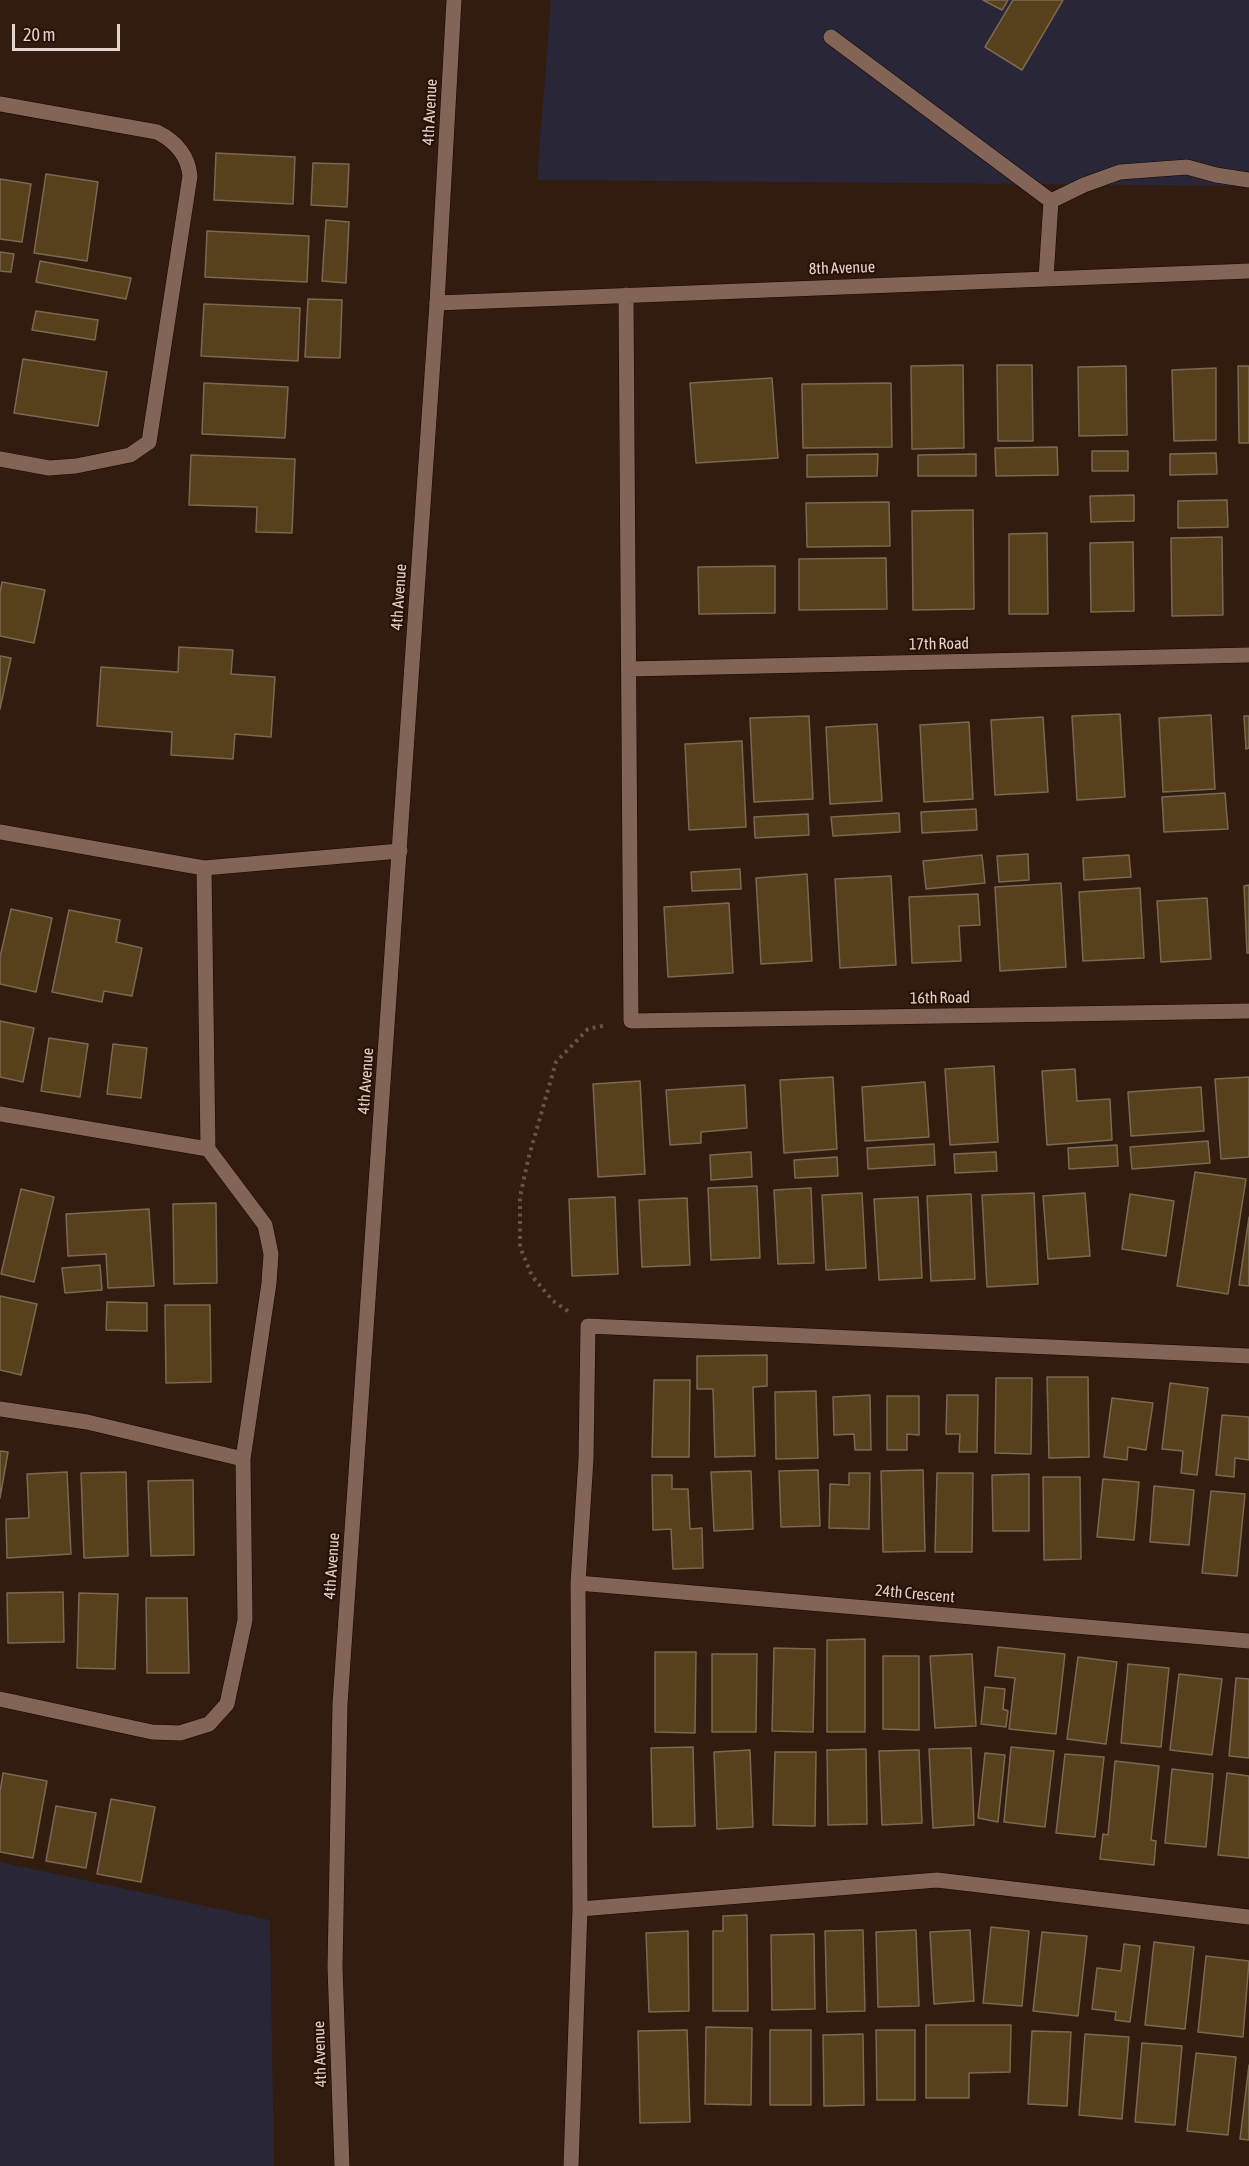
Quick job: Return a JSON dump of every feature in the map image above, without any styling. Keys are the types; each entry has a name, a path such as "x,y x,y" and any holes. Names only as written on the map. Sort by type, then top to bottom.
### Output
{"street":[{"name":"4th Avenue","path":"342,2166 334,1968 340,1704 437,303 454,0"},
{"path":"831,37 1051,201"},
{"path":"0,104 157,132 172,140 180,150 189,163 190,176 149,442 130,455 76,466 49,468 0,459"},
{"path":"1051,201 1120,171 1187,167 1216,175 1249,180"},
{"path":"1046,278 1051,201"},
{"name":"8th Avenue","path":"437,303 1249,271"},
{"path":"626,294 631,1021"},
{"name":"17th Road","path":"629,669 1249,655"},
{"path":"0,832 204,868 400,851"},
{"path":"0,1699 152,1732 180,1733 209,1724 227,1704 245,1620 243,1459 269,1283 270,1254 265,1225 208,1149 204,868"},
{"name":"16th Road","path":"631,1021 1249,1011"},
{"path":"0,1114 208,1149"},
{"path":"572,2166 580,1909 578,1583 586,1459 588,1326 1249,1356"},
{"path":"0,1409 87,1422 243,1459"},
{"name":"24th Crescent","path":"578,1583 1249,1641"},
{"path":"580,1909 937,1880 1249,1917"}],"path":[{"path":"588,1326 553,1301 532,1276 520,1247 520,1197 529,1156 556,1062 588,1029 631,1021"}],"shaded area":[{"path":"551,0 1249,0 1249,186 537,180"},
{"path":"0,1862 270,1920 274,2166 0,2166"}],"building":[{"path":"983,0 1008,0 1002,10"},
{"path":"1013,0 1063,0 1022,70 985,47"},
{"path":"216,153 295,157 293,204 214,200"},
{"path":"313,163 349,164 347,207 311,205"},
{"path":"46,174 98,182 87,261 34,253"},
{"path":"0,179 31,184 22,242 0,239"},
{"path":"326,220 349,222 346,283 322,281"},
{"path":"207,231 309,236 307,282 205,277"},
{"path":"0,252 14,254 11,272 0,271"},
{"path":"40,261 131,278 126,299 36,282"},
{"path":"308,299 342,300 340,358 305,357"},
{"path":"204,304 300,308 298,361 201,356"},
{"path":"36,311 98,320 95,340 32,330"},
{"path":"23,359 107,372 98,426 14,413"},
{"path":"963,365 964,448 912,449 911,366"},
{"path":"997,365 1032,365 1033,441 998,441"},
{"path":"1126,366 1127,435 1079,436 1078,367"},
{"path":"1238,366 1249,366 1249,443 1239,443"},
{"path":"1216,368 1216,440 1174,441 1172,370"},
{"path":"772,378 778,458 696,463 690,383"},
{"path":"204,383 288,387 285,438 202,434"},
{"path":"891,383 892,447 803,448 802,384"},
{"path":"1057,447 1058,475 996,476 995,448"},
{"path":"1092,451 1128,451 1128,471 1092,471"},
{"path":"1216,453 1217,474 1170,475 1170,454"},
{"path":"878,454 877,476 807,477 807,455"},
{"path":"976,454 976,476 918,476 918,455"},
{"path":"191,455 295,459 292,533 256,532 257,507 189,505"},
{"path":"1134,495 1134,521 1091,522 1090,496"},
{"path":"1227,500 1228,527 1178,528 1178,501"},
{"path":"889,502 890,546 807,547 806,503"},
{"path":"973,510 974,609 913,610 912,511"},
{"path":"1047,533 1048,614 1009,614 1009,534"},
{"path":"1222,537 1223,615 1172,616 1171,538"},
{"path":"1133,542 1134,611 1091,612 1090,543"},
{"path":"886,558 887,609 799,610 799,559"},
{"path":"775,566 775,613 699,614 698,567"},
{"path":"2,582 45,590 34,643 0,636"},
{"path":"179,647 233,650 231,674 275,677 271,737 235,734 233,759 171,755 172,732 97,726 101,667 178,672"},
{"path":"0,656 11,658 0,709"},
{"path":"1120,714 1125,797 1077,800 1072,716"},
{"path":"1211,715 1215,789 1163,792 1159,718"},
{"path":"809,716 813,799 754,802 750,718"},
{"path":"1244,716 1249,716 1249,748 1246,749"},
{"path":"1043,717 1048,792 995,795 991,720"},
{"path":"969,722 973,799 924,802 920,725"},
{"path":"877,724 882,801 830,804 826,727"},
{"path":"742,741 746,827 689,830 685,744"},
{"path":"1225,793 1228,829 1164,832 1162,797"},
{"path":"976,809 977,830 922,833 921,812"},
{"path":"899,813 900,832 833,836 831,817"},
{"path":"808,814 809,835 755,838 754,817"},
{"path":"1028,854 1029,880 999,882 997,856"},
{"path":"982,855 985,883 926,889 923,861"},
{"path":"1129,855 1131,877 1084,880 1083,858"},
{"path":"740,869 741,889 692,891 691,872"},
{"path":"807,874 812,961 761,964 756,878"},
{"path":"891,876 896,965 840,968 835,879"},
{"path":"1061,883 1066,967 1000,971 995,887"},
{"path":"1249,885 1249,953 1247,953 1244,886"},
{"path":"1140,888 1144,958 1083,961 1079,892"},
{"path":"978,894 980,925 959,926 961,961 912,963 909,897"},
{"path":"1207,898 1211,959 1161,962 1157,901"},
{"path":"729,903 733,973 668,977 664,907"},
{"path":"11,909 52,918 36,992 0,984 0,957"},
{"path":"69,910 120,920 116,942 142,948 132,996 104,991 102,1002 52,992"},
{"path":"0,1021 34,1028 23,1082 0,1077"},
{"path":"49,1038 88,1044 80,1097 41,1091"},
{"path":"113,1044 147,1048 141,1098 107,1094"},
{"path":"994,1066 998,1142 950,1145 945,1069"},
{"path":"1075,1069 1077,1101 1110,1099 1112,1140 1047,1145 1042,1071"},
{"path":"833,1077 837,1149 784,1153 780,1080"},
{"path":"1249,1077 1249,1157 1221,1159 1215,1079"},
{"path":"640,1081 645,1174 598,1177 593,1084"},
{"path":"925,1082 929,1137 865,1141 862,1087"},
{"path":"745,1085 747,1128 701,1132 701,1143 670,1145 666,1090"},
{"path":"1201,1087 1204,1131 1131,1136 1128,1092"},
{"path":"1208,1141 1210,1163 1132,1169 1130,1147"},
{"path":"934,1144 935,1165 868,1169 867,1148"},
{"path":"1117,1145 1118,1166 1069,1169 1068,1148"},
{"path":"751,1152 752,1177 711,1180 710,1155"},
{"path":"996,1152 997,1171 955,1173 954,1154"},
{"path":"837,1157 838,1176 795,1178 794,1160"},
{"path":"1195,1172 1246,1179 1228,1294 1177,1286"},
{"path":"757,1186 760,1258 711,1260 708,1188"},
{"path":"811,1188 814,1263 778,1264 774,1190"},
{"path":"21,1189 54,1197 34,1282 1,1274"},
{"path":"862,1193 866,1268 826,1270 822,1195"},
{"path":"1034,1193 1038,1284 987,1287 982,1195"},
{"path":"1085,1193 1090,1256 1048,1259 1043,1196"},
{"path":"971,1194 975,1279 931,1281 927,1196"},
{"path":"1130,1194 1174,1201 1166,1256 1122,1249"},
{"path":"615,1197 618,1274 572,1276 569,1199"},
{"path":"918,1197 922,1278 879,1280 874,1199"},
{"path":"687,1198 690,1265 642,1267 639,1200"},
{"path":"216,1203 217,1283 174,1284 173,1204"},
{"path":"149,1209 154,1286 108,1288 106,1254 68,1256 66,1214"},
{"path":"1249,1217 1249,1286 1239,1285"},
{"path":"100,1265 102,1290 65,1293 62,1268"},
{"path":"0,1296 37,1304 21,1375 0,1370"},
{"path":"107,1302 147,1303 147,1331 106,1330"},
{"path":"165,1305 210,1305 211,1382 166,1383"},
{"path":"767,1355 767,1386 753,1387 755,1456 715,1457 713,1389 697,1389 697,1356"},
{"path":"1047,1377 1088,1377 1089,1457 1049,1458"},
{"path":"996,1378 1032,1378 1031,1454 995,1453"},
{"path":"654,1380 690,1380 689,1457 652,1457"},
{"path":"1170,1383 1208,1388 1197,1475 1181,1473 1183,1451 1162,1449"},
{"path":"816,1391 818,1458 776,1459 775,1392"},
{"path":"870,1395 871,1450 855,1450 854,1434 834,1435 833,1397"},
{"path":"947,1395 978,1395 977,1452 959,1452 960,1434 946,1434"},
{"path":"887,1396 919,1396 919,1435 907,1434 907,1450 887,1450"},
{"path":"1112,1398 1153,1403 1146,1450 1128,1447 1127,1460 1104,1457"},
{"path":"1222,1415 1249,1417 1249,1460 1235,1458 1234,1477 1216,1475"},
{"path":"0,1451 8,1452 0,1498"},
{"path":"818,1470 820,1526 781,1527 779,1471"},
{"path":"923,1470 925,1551 883,1552 881,1471"},
{"path":"751,1471 753,1529 714,1531 711,1472"},
{"path":"67,1472 71,1554 7,1558 6,1519 29,1518 27,1474"},
{"path":"126,1472 128,1556 84,1558 81,1473"},
{"path":"849,1473 870,1473 869,1529 829,1528 830,1484 849,1485"},
{"path":"937,1473 973,1473 972,1552 935,1552"},
{"path":"1029,1474 1029,1531 993,1531 992,1475"},
{"path":"652,1475 672,1475 672,1489 688,1489 690,1529 702,1528 703,1568 673,1569 671,1529 653,1530"},
{"path":"1043,1477 1080,1477 1081,1559 1044,1560"},
{"path":"1103,1479 1139,1482 1134,1540 1097,1537"},
{"path":"193,1480 194,1555 151,1556 148,1481"},
{"path":"1154,1486 1194,1490 1189,1545 1150,1542"},
{"path":"1211,1491 1245,1494 1237,1576 1202,1573"},
{"path":"63,1592 64,1642 8,1643 7,1593"},
{"path":"79,1593 118,1594 115,1669 77,1668"},
{"path":"146,1598 187,1598 189,1673 147,1673"},
{"path":"865,1639 865,1732 827,1732 827,1640"},
{"path":"998,1647 1065,1654 1056,1734 1009,1729 1015,1678 995,1676"},
{"path":"774,1648 815,1649 813,1732 772,1731"},
{"path":"655,1652 696,1652 695,1733 655,1732"},
{"path":"712,1654 757,1654 756,1732 712,1732"},
{"path":"972,1654 976,1726 935,1728 930,1656"},
{"path":"883,1656 919,1656 919,1730 883,1729"},
{"path":"1078,1657 1117,1662 1106,1744 1067,1739"},
{"path":"1128,1664 1169,1668 1161,1747 1121,1743"},
{"path":"1179,1674 1222,1679 1212,1755 1170,1750"},
{"path":"1236,1678 1249,1679 1249,1758 1229,1756"},
{"path":"985,1687 1005,1689 1003,1709 1008,1711 1006,1727 981,1724"},
{"path":"693,1747 695,1826 653,1827 651,1748"},
{"path":"1011,1747 1054,1751 1045,1827 1004,1822"},
{"path":"971,1748 974,1825 933,1828 929,1749"},
{"path":"866,1749 867,1824 828,1825 827,1750"},
{"path":"750,1750 753,1827 717,1829 714,1752"},
{"path":"919,1750 922,1823 882,1825 879,1751"},
{"path":"775,1752 816,1752 815,1826 773,1825"},
{"path":"985,1753 1005,1755 998,1822 978,1818"},
{"path":"1065,1754 1104,1757 1095,1837 1056,1833"},
{"path":"1115,1761 1159,1766 1151,1840 1156,1841 1154,1865 1100,1859 1103,1834 1108,1835"},
{"path":"1172,1769 1213,1774 1206,1847 1165,1843"},
{"path":"3,1773 47,1781 33,1858 0,1852 0,1792"},
{"path":"1227,1773 1249,1776 1249,1858 1218,1855"},
{"path":"111,1799 155,1807 141,1882 97,1874"},
{"path":"56,1806 96,1813 86,1868 46,1861"},
{"path":"747,1915 748,2011 713,2011 713,1931 723,1931 723,1916"},
{"path":"991,1927 1029,1931 1022,2006 983,2003"},
{"path":"863,1930 865,2011 827,2012 825,1931"},
{"path":"916,1930 919,2006 878,2007 876,1932"},
{"path":"970,1930 974,2001 934,2004 930,1932"},
{"path":"688,1931 689,2011 649,2012 646,1933"},
{"path":"1042,1932 1087,1936 1078,2016 1033,2011"},
{"path":"814,1934 815,2009 772,2010 771,1935"},
{"path":"1154,1942 1194,1947 1185,2029 1145,2025"},
{"path":"1124,1944 1140,1946 1130,2022 1115,2020 1116,2012 1092,2009 1097,1968 1121,1971"},
{"path":"1206,1956 1249,1961 1243,2037 1198,2032"},
{"path":"926,2025 1011,2025 1010,2072 969,2073 969,2098 926,2098"},
{"path":"706,2027 752,2028 751,2105 705,2104"},
{"path":"687,2030 690,2122 640,2123 638,2031"},
{"path":"770,2030 811,2030 811,2105 770,2105"},
{"path":"876,2030 915,2030 915,2100 877,2100"},
{"path":"1032,2031 1071,2032 1067,2106 1028,2104"},
{"path":"863,2034 864,2105 824,2106 823,2035"},
{"path":"1085,2034 1129,2037 1122,2119 1079,2115"},
{"path":"1142,2043 1182,2046 1175,2125 1135,2122"},
{"path":"1196,2053 1236,2057 1228,2135 1187,2131"},
{"path":"1249,2065 1249,2140 1240,2139"}]}
